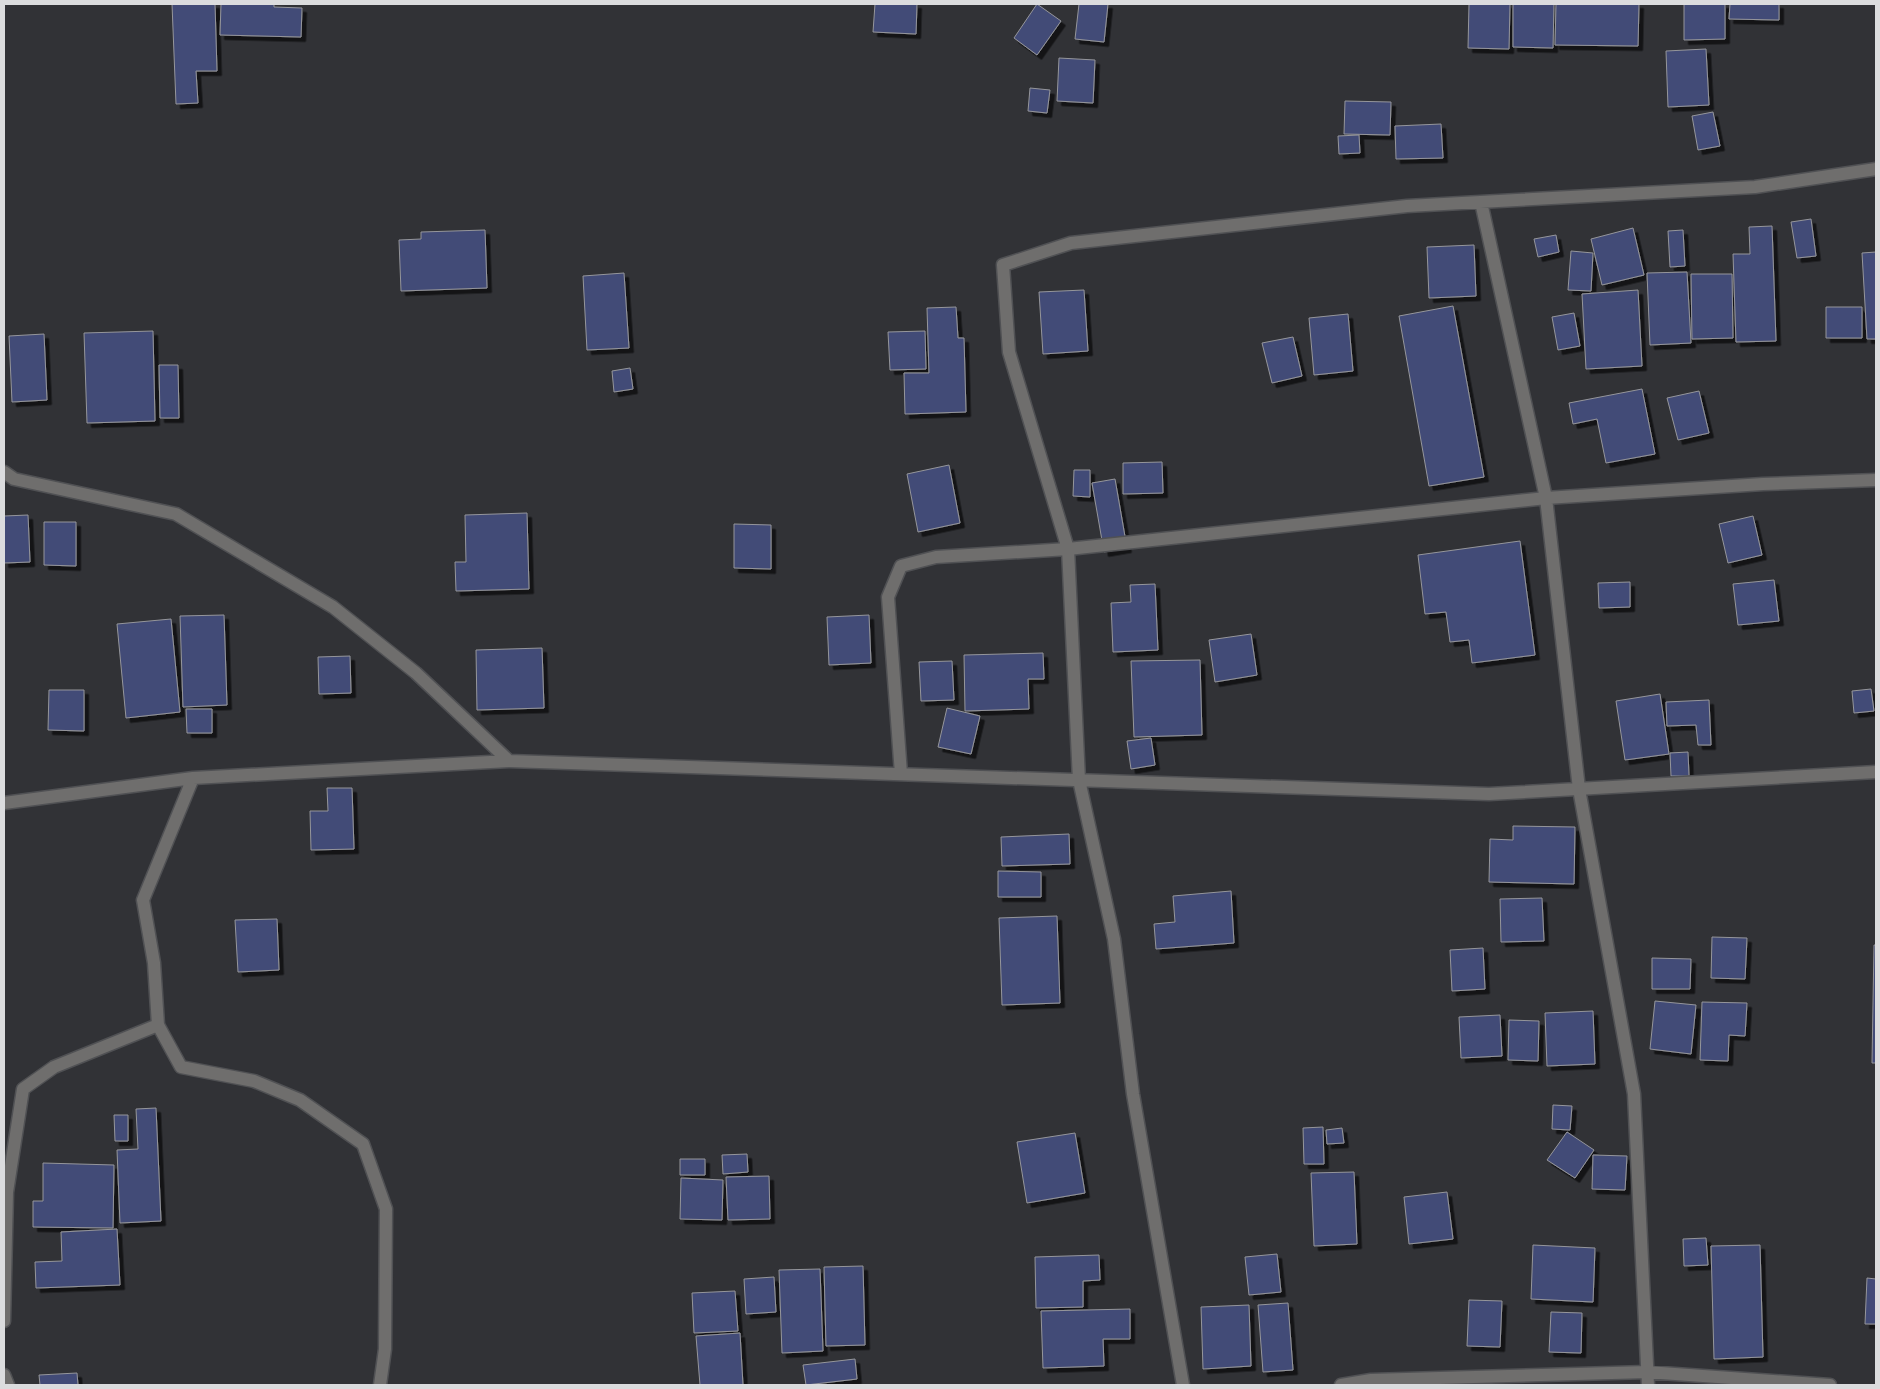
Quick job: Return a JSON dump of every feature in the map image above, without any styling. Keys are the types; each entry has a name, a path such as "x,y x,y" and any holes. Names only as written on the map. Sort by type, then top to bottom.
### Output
{"street":[{"path":"1183,1385 1133,1094 1114,939 1079,780 1068,549 1009,352 1003,265 1071,242 1407,206 1755,187 1876,169"},
{"path":"1481,202 1546,498 1579,789 1634,1094 1648,1385"},
{"path":"7,477 176,514 334,607 416,672 509,761"},
{"path":"901,774 888,597 901,566 936,557 1068,549 1546,498 1763,484 1876,480"},
{"path":"4,803 193,778 509,761 1489,794 1876,772"},
{"path":"193,778 143,900 154,963 158,1024 181,1067 254,1081 300,1100 363,1144 386,1209 384,1349 380,1385"},
{"path":"4,1321 7,1192 23,1089 54,1067 158,1024"},
{"path":"1341,1385 1371,1380 1648,1372 1830,1385"},
{"path":"4,1375 8,1385"}],"building":[{"path":"172,4 215,4 217,71 196,71 198,103 176,104"},
{"path":"221,4 274,4 274,7 302,8 301,37 220,35"},
{"path":"875,4 917,4 916,34 873,32"},
{"path":"1037,4 1061,21 1037,55 1014,38"},
{"path":"1079,4 1108,4 1104,42 1075,39"},
{"path":"1469,4 1510,4 1509,49 1468,48"},
{"path":"1513,4 1554,4 1553,48 1513,47"},
{"path":"1556,4 1639,4 1638,46 1555,45"},
{"path":"1684,4 1725,4 1725,39 1684,40"},
{"path":"1730,4 1779,4 1779,20 1729,19"},
{"path":"1706,49 1709,105 1668,107 1666,51"},
{"path":"1059,58 1095,60 1093,103 1057,101"},
{"path":"1030,88 1050,90 1047,113 1028,111"},
{"path":"1345,101 1391,102 1390,135 1344,134"},
{"path":"1713,112 1720,146 1698,150 1692,116"},
{"path":"1441,124 1443,158 1396,159 1395,126"},
{"path":"1359,135 1360,153 1339,154 1338,136"},
{"path":"1811,219 1816,256 1797,258 1791,222"},
{"path":"1772,226 1776,341 1736,342 1733,254 1750,254 1749,227"},
{"path":"1633,228 1644,275 1602,285 1591,239"},
{"path":"485,230 487,288 401,291 399,240 421,239 421,232"},
{"path":"1683,230 1685,266 1670,267 1668,231"},
{"path":"1556,235 1559,252 1538,257 1534,239"},
{"path":"1474,245 1476,296 1429,298 1427,247"},
{"path":"1571,251 1593,253 1591,291 1568,290"},
{"path":"1876,252 1876,339 1867,339 1862,253"},
{"path":"1687,272 1691,343 1650,345 1647,273"},
{"path":"624,273 629,348 587,350 583,276"},
{"path":"1691,274 1732,274 1733,338 1692,339"},
{"path":"1084,290 1088,351 1043,354 1039,292"},
{"path":"1638,290 1642,366 1586,369 1582,294"},
{"path":"1453,306 1484,477 1429,486 1399,316"},
{"path":"956,307 958,338 964,338 966,412 905,414 904,373 929,373 927,308"},
{"path":"1826,307 1862,307 1862,338 1826,338"},
{"path":"1574,313 1580,346 1558,350 1552,317"},
{"path":"1348,314 1353,371 1314,375 1309,318"},
{"path":"153,331 155,421 87,423 84,333"},
{"path":"925,331 926,369 890,370 888,332"},
{"path":"44,334 47,400 12,402 9,336"},
{"path":"1293,337 1302,376 1272,383 1262,343"},
{"path":"159,365 178,365 179,418 160,418"},
{"path":"630,368 633,389 614,392 612,371"},
{"path":"1642,389 1655,454 1606,463 1597,419 1573,424 1569,403"},
{"path":"1699,391 1709,433 1678,440 1667,398"},
{"path":"1162,462 1163,493 1123,494 1123,463"},
{"path":"949,465 960,523 918,532 907,474"},
{"path":"1074,470 1090,470 1090,497 1073,496"},
{"path":"1115,479 1127,548 1104,552 1092,483"},
{"path":"527,513 529,589 456,591 455,562 466,562 465,515"},
{"path":"28,515 30,562 4,563 4,516"},
{"path":"1753,516 1762,555 1728,563 1719,524"},
{"path":"44,522 76,522 76,566 44,565"},
{"path":"734,524 771,525 771,569 734,568"},
{"path":"1520,541 1535,655 1472,663 1469,640 1450,642 1446,612 1425,614 1418,555"},
{"path":"1774,580 1779,621 1738,625 1733,584"},
{"path":"1630,582 1630,607 1599,608 1598,583"},
{"path":"1155,584 1158,650 1113,652 1111,603 1131,602 1130,585"},
{"path":"224,615 227,705 183,707 180,616"},
{"path":"869,615 871,663 829,665 827,617"},
{"path":"171,619 180,712 126,718 117,624"},
{"path":"1251,634 1257,675 1215,682 1209,640"},
{"path":"542,648 544,708 477,710 476,650"},
{"path":"1043,653 1044,679 1028,679 1029,709 965,711 964,655"},
{"path":"350,656 351,693 319,694 318,657"},
{"path":"1200,660 1202,735 1134,737 1131,661"},
{"path":"952,661 954,700 921,701 919,662"},
{"path":"1871,689 1874,711 1854,713 1852,691"},
{"path":"49,690 84,690 84,731 48,730"},
{"path":"1660,694 1669,754 1625,760 1616,701"},
{"path":"1709,700 1711,745 1698,745 1696,725 1667,726 1666,702"},
{"path":"947,708 980,716 971,754 938,747"},
{"path":"186,709 212,709 212,733 187,733"},
{"path":"1151,738 1155,765 1131,769 1127,741"},
{"path":"1688,752 1689,776 1671,776 1670,753"},
{"path":"327,788 352,788 354,849 311,850 310,811 328,811"},
{"path":"1513,826 1575,827 1574,884 1489,882 1490,839 1513,840"},
{"path":"1069,834 1070,864 1002,866 1001,837"},
{"path":"998,871 1041,872 1041,897 998,897"},
{"path":"1231,891 1234,943 1156,949 1154,924 1175,922 1173,896"},
{"path":"1542,898 1544,941 1501,942 1500,899"},
{"path":"1057,916 1060,1003 1002,1005 999,918"},
{"path":"277,919 279,970 238,972 235,920"},
{"path":"1712,937 1747,938 1745,979 1711,978"},
{"path":"1874,945 1876,945 1876,1063 1872,1063"},
{"path":"1483,948 1485,989 1452,991 1450,950"},
{"path":"1652,958 1691,959 1690,989 1652,989"},
{"path":"1655,1001 1696,1005 1691,1054 1650,1049"},
{"path":"1702,1002 1747,1003 1745,1036 1729,1035 1728,1061 1700,1060"},
{"path":"1593,1011 1595,1064 1547,1066 1545,1013"},
{"path":"1500,1015 1502,1056 1461,1058 1459,1017"},
{"path":"1509,1020 1539,1021 1538,1061 1508,1060"},
{"path":"1553,1105 1572,1106 1570,1130 1552,1129"},
{"path":"156,1108 161,1221 120,1223 117,1150 138,1149 136,1109"},
{"path":"114,1115 128,1115 128,1141 115,1141"},
{"path":"1323,1127 1324,1164 1304,1164 1303,1128"},
{"path":"1342,1128 1344,1143 1327,1144 1326,1130"},
{"path":"1567,1132 1594,1150 1575,1178 1547,1160"},
{"path":"1075,1133 1085,1193 1027,1203 1017,1142"},
{"path":"747,1154 748,1172 723,1174 722,1155"},
{"path":"1593,1155 1627,1156 1625,1190 1592,1189"},
{"path":"680,1159 705,1159 705,1175 680,1175"},
{"path":"43,1163 114,1165 113,1228 33,1227 33,1201 43,1201"},
{"path":"1354,1172 1357,1244 1314,1246 1311,1173"},
{"path":"769,1176 770,1219 728,1220 726,1177"},
{"path":"681,1178 723,1180 722,1220 680,1219"},
{"path":"1447,1192 1453,1239 1409,1244 1404,1197"},
{"path":"117,1229 120,1285 36,1288 35,1262 62,1261 61,1232"},
{"path":"1706,1238 1708,1265 1684,1266 1683,1239"},
{"path":"1533,1245 1595,1248 1593,1302 1531,1299"},
{"path":"1760,1245 1763,1357 1714,1359 1711,1246"},
{"path":"1277,1254 1281,1292 1249,1295 1245,1257"},
{"path":"1099,1255 1100,1280 1083,1281 1083,1307 1036,1308 1035,1257"},
{"path":"863,1266 865,1345 826,1346 824,1267"},
{"path":"820,1269 823,1351 782,1353 779,1270"},
{"path":"774,1277 776,1312 746,1314 744,1279"},
{"path":"1867,1278 1876,1279 1876,1324 1865,1324"},
{"path":"735,1291 738,1331 694,1333 692,1293"},
{"path":"1469,1300 1502,1301 1500,1347 1467,1346"},
{"path":"1288,1303 1293,1370 1263,1372 1258,1305"},
{"path":"1249,1305 1251,1366 1203,1369 1201,1307"},
{"path":"1130,1309 1130,1339 1103,1339 1104,1366 1043,1368 1041,1311"},
{"path":"1551,1312 1582,1313 1581,1353 1549,1352"},
{"path":"740,1333 743,1385 700,1385 696,1336"},
{"path":"855,1359 857,1379 806,1385 803,1365"},
{"path":"77,1373 78,1385 40,1385 39,1375"}]}
